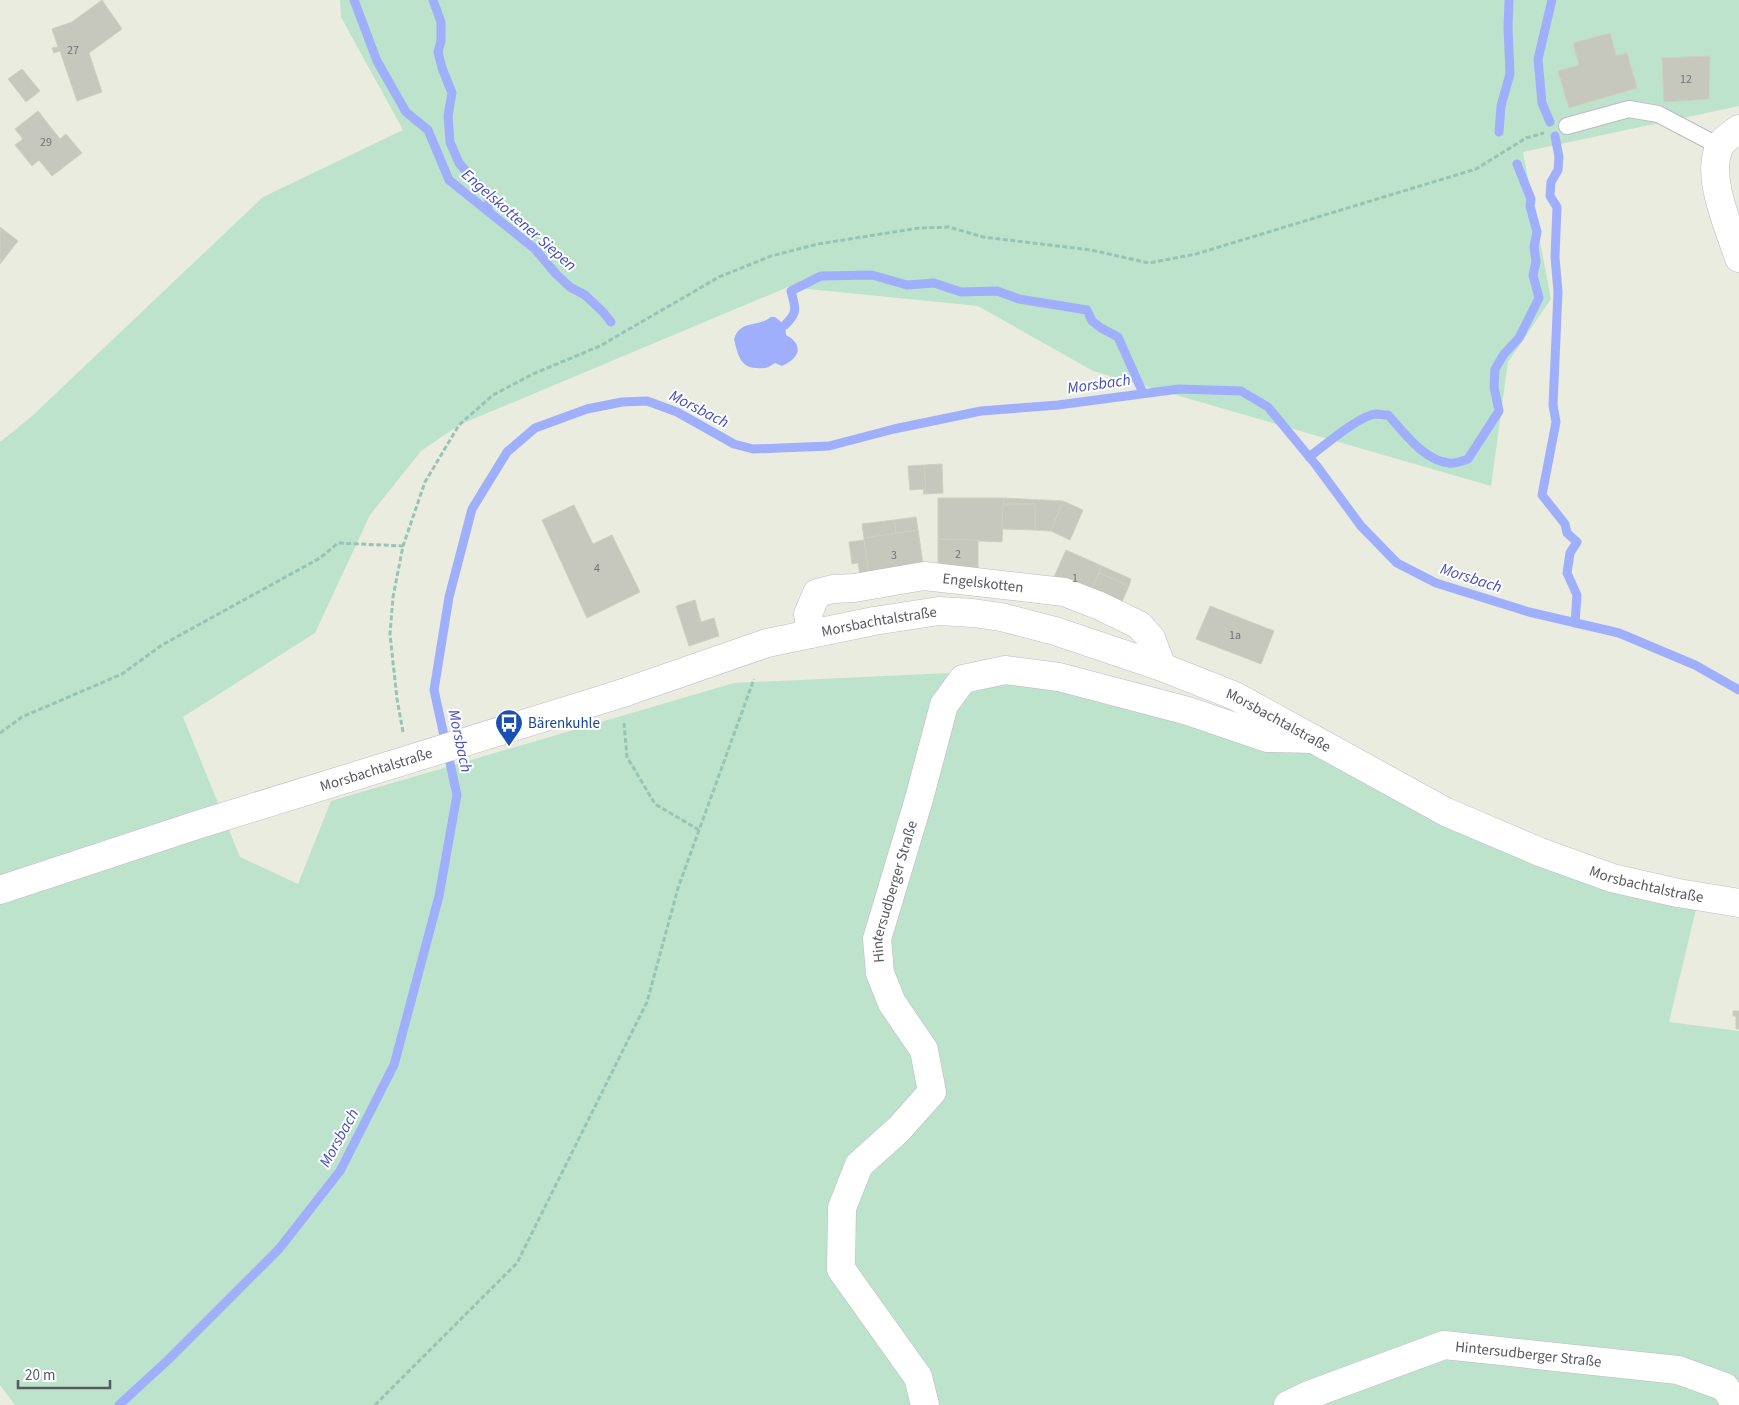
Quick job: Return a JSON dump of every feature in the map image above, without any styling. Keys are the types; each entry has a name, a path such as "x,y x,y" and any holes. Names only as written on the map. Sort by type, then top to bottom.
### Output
{"street":[{"path":"1729,138 1714,163 1715,184 1739,258"},
{"name":"Engelskotten","path":"811,634 808,614 816,593 924,576 1064,592 1140,625 1151,638 1162,667"},
{"name":"Morsbachtalstraße","path":"0,890 200,824 620,694 767,643 874,621 930,613 973,612 1055,631 1162,667 1235,696 1446,812 1540,852 1612,878 1678,893 1739,903"},
{"name":"Hintersudberger Straße","path":"925,1405 918,1376 842,1268 842,1208 859,1165 899,1129 932,1092 924,1050 892,1003 880,973 877,939 919,799 944,705 963,679 1005,670 1059,677 1188,711 1267,738 1313,739"},
{"name":"Hintersudberger Straße","path":"1288,1405 1309,1395 1444,1345 1678,1370 1726,1387 1736,1405"}],"lane":[{"path":"1567,126 1629,109 1658,114 1729,138"}],"path":[{"path":"416,757 397,699 390,634 392,597 403,546 425,482 459,425 493,395 533,374 600,346 719,277 772,256 818,244 919,228 949,228 983,236 1091,250 1149,263 1196,254 1476,169 1526,138 1567,126"},
{"path":"0,733 22,717 122,674 162,645 320,558 338,543 403,546"},
{"path":"376,1405 518,1264 647,1002 678,888 767,643"},
{"path":"627,758 655,804 698,830"}],"green space":[{"path":"340,0 1739,0 1739,106 1523,152 1551,299 1508,362 1491,486 1093,371 978,306 788,287 459,425 421,451 370,515 315,633 183,717 240,857 298,884 331,801 734,683 1055,668 1339,752 1697,905 1669,1022 1739,1031 1739,1405 15,1405 0,1385 0,442 31,417 263,197 403,130 341,17"}],"water":[{"path":"775,317 785,325 786,335 798,347 796,356 782,366 775,363 764,368 746,365 736,349 734,339 737,333 745,326"}],"building":[{"path":"102,0 122,29 89,53 102,92 77,101 60,51 54,53 52,48 58,47 52,29 72,22"},
{"path":"1610,33 1616,56 1627,53 1637,88 1569,108 1558,71 1579,65 1573,43"},
{"path":"1710,56 1709,99 1664,102 1662,58"},
{"path":"22,69 40,91 26,102 8,79"},
{"path":"38,111 60,139 66,134 82,153 52,176 39,160 32,166 15,145 23,139 15,129"},
{"path":"0,227 18,241 0,264"},
{"path":"942,464 943,493 926,494 924,465"},
{"path":"924,465 926,494 923,494 924,489 910,490 908,466"},
{"path":"938,498 1004,498 1002,542 938,539"},
{"path":"1004,498 1063,501 1051,531 1035,530 1035,504 1003,504"},
{"path":"1063,501 1083,510 1070,540 1051,531"},
{"path":"1003,504 1035,504 1035,530 1002,529"},
{"path":"574,505 593,544 612,535 640,592 587,618 542,520"},
{"path":"916,517 918,530 896,534 894,520"},
{"path":"894,520 896,534 864,538 862,524"},
{"path":"918,530 924,570 869,578 864,538"},
{"path":"938,539 978,540 978,569 938,568"},
{"path":"864,540 869,575 860,576 858,563 852,564 849,542"},
{"path":"1066,550 1102,566 1087,599 1051,584"},
{"path":"1102,566 1131,579 1129,586 1099,573"},
{"path":"1099,573 1129,586 1118,610 1088,597"},
{"path":"695,600 701,622 714,618 719,636 689,646 676,606"},
{"path":"1210,606 1274,631 1261,664 1196,639"},
{"path":"1733,1011 1739,1011 1739,1029 1736,1029 1736,1016 1733,1016"}],"waterway":[{"name":"Engelskottener Siepen","path":"354,0 377,61 406,112 428,130 449,180 535,249 556,274 570,287 585,295 611,322"},
{"path":"433,0 441,22 441,41 438,52 452,93 448,116 450,142 459,163 474,181 483,188 489,198 488,211"},
{"path":"1499,132 1501,106 1510,74 1509,0"},
{"path":"1550,122 1542,103 1538,59 1552,0"},
{"path":"1555,136 1559,157 1558,170 1551,182 1550,196 1557,207 1555,257 1558,292 1553,405 1556,422 1542,495 1565,524 1567,533 1577,542 1570,553 1567,573 1577,595 1575,623"},
{"path":"1309,457 1360,420 1376,414 1388,415 1415,445 1431,457 1451,463 1468,459 1499,411 1494,387 1495,369 1504,354 1519,338 1539,298 1533,275 1536,262 1534,247 1537,232 1530,206 1531,199 1517,164"},
{"path":"785,325 795,309 791,291 821,276 872,275 907,285 934,283 961,292 997,291 1019,299 1087,310 1092,321 1118,337 1143,393"},
{"name":"Morsbach","path":"119,1405 169,1359 279,1249 340,1171 394,1065 439,896 457,795 434,690 449,597 472,509 507,452 535,428 587,409 622,402 647,401 677,412 734,444 753,449 829,446 894,429 981,411 1058,405 1179,389 1241,391 1268,407 1316,465 1361,526 1397,563 1436,583 1529,612 1619,633 1695,665 1739,690"}],"place":[{"name":"Bärenkuhle","path":"509,747"}]}
